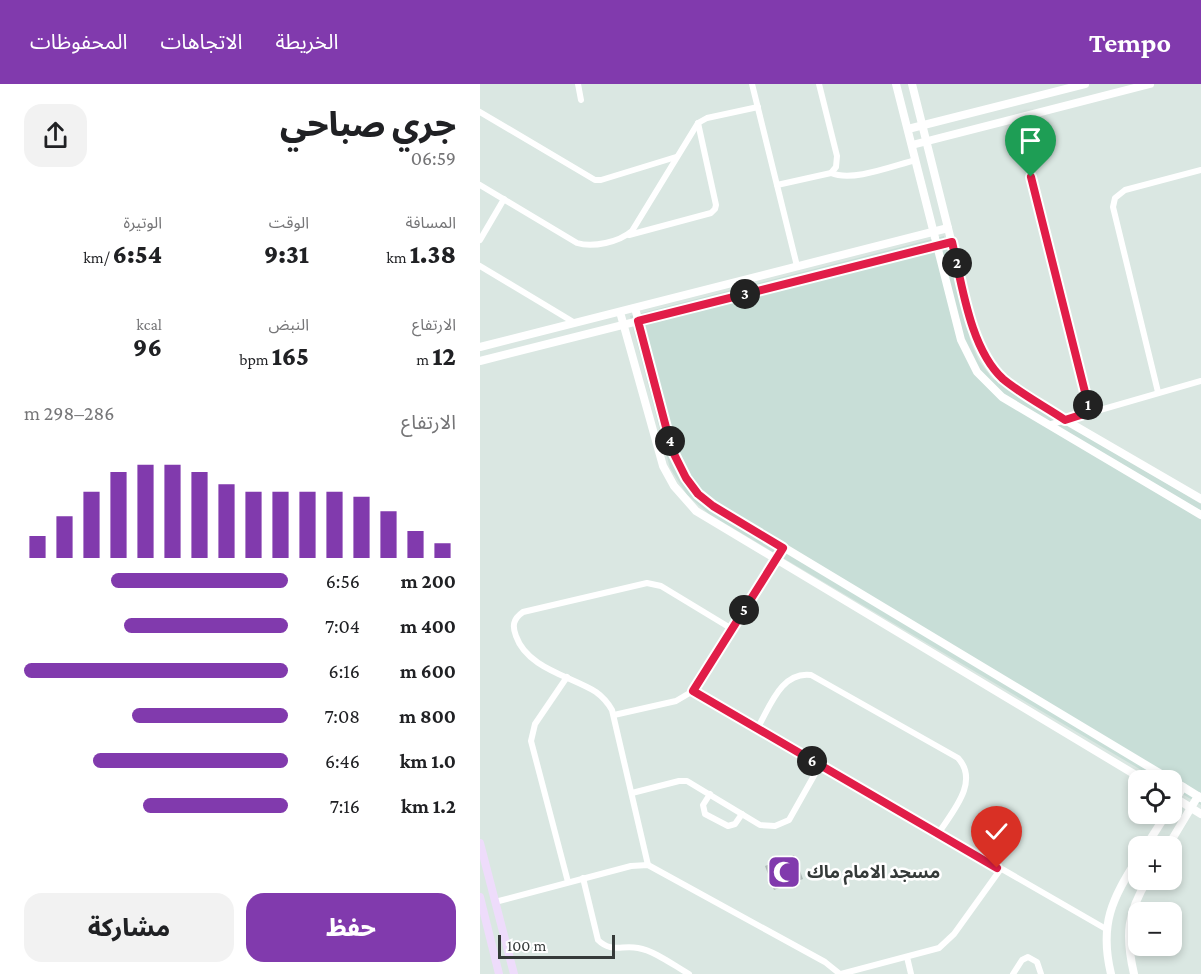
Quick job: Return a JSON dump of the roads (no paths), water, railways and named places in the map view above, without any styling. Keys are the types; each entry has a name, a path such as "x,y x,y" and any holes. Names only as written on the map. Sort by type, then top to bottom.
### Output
{"main road":[{"path":"480,843 514,974"},
{"path":"480,897 500,974"}],"street":[{"path":"578,84 581,100"},
{"path":"754,84 797,266"},
{"path":"819,84 837,156 836,167 831,173"},
{"path":"896,84 961,340 970,362 993,390 1201,515"},
{"path":"912,84 975,336 989,363 1010,384 1065,420 1201,499"},
{"path":"908,129 1085,84"},
{"path":"912,145 1150,84"},
{"path":"625,236 634,227 698,123 707,118 758,107"},
{"path":"480,112 595,180 676,157"},
{"path":"1016,118 1090,412"},
{"path":"480,185 582,245 597,245 711,213 716,205 698,123"},
{"path":"777,185 831,173 839,176 852,176 916,160"},
{"path":"1158,392 1113,207 1115,198 1125,190 1201,170"},
{"path":"480,240 504,199"},
{"path":"480,347 948,228"},
{"path":"480,361 952,242"},
{"path":"480,266 575,323"},
{"path":"634,308 672,450 686,478 698,494 713,506 1154,770"},
{"path":"620,312 658,454 674,486 688,503 705,518 1128,770"},
{"path":"1048,424 1201,381"},
{"path":"614,715 676,701 693,691 783,548"},
{"path":"648,865 614,715 605,700 597,693 533,660 523,650 513,626 517,616 523,612 638,584 651,583 661,586 732,629"},
{"path":"955,667 963,655"},
{"path":"757,729 786,681 806,674 816,677 949,753 962,762 966,773 966,784 965,790 938,834"},
{"path":"567,677 535,724 531,741 568,882"},
{"path":"693,691 1000,870 1106,929"},
{"path":"632,793 683,780 691,782 765,826 775,826 789,820 820,765"},
{"path":"1174,836 1200,797 1183,787"},
{"path":"711,794 703,805 705,813 728,826 735,824 742,814"},
{"path":"1182,804 1201,814"},
{"path":"495,902 631,866 648,865 825,962 841,974 933,951 950,940 1000,870"},
{"path":"1112,974 1106,948 1106,929 1115,897 1128,875"},
{"path":"583,878 598,940 601,943 612,949 632,947 644,949 689,974"},
{"path":"1134,974 1129,947 1129,920 1135,900 1141,890"},
{"path":"907,957 911,974"},
{"path":"1013,974 1022,960 1028,957 1037,962 1041,974"},
{"path":"670,974 675,966"}],"place":[{"name":"مسجد الامام ماك","path":"784,872"}]}
